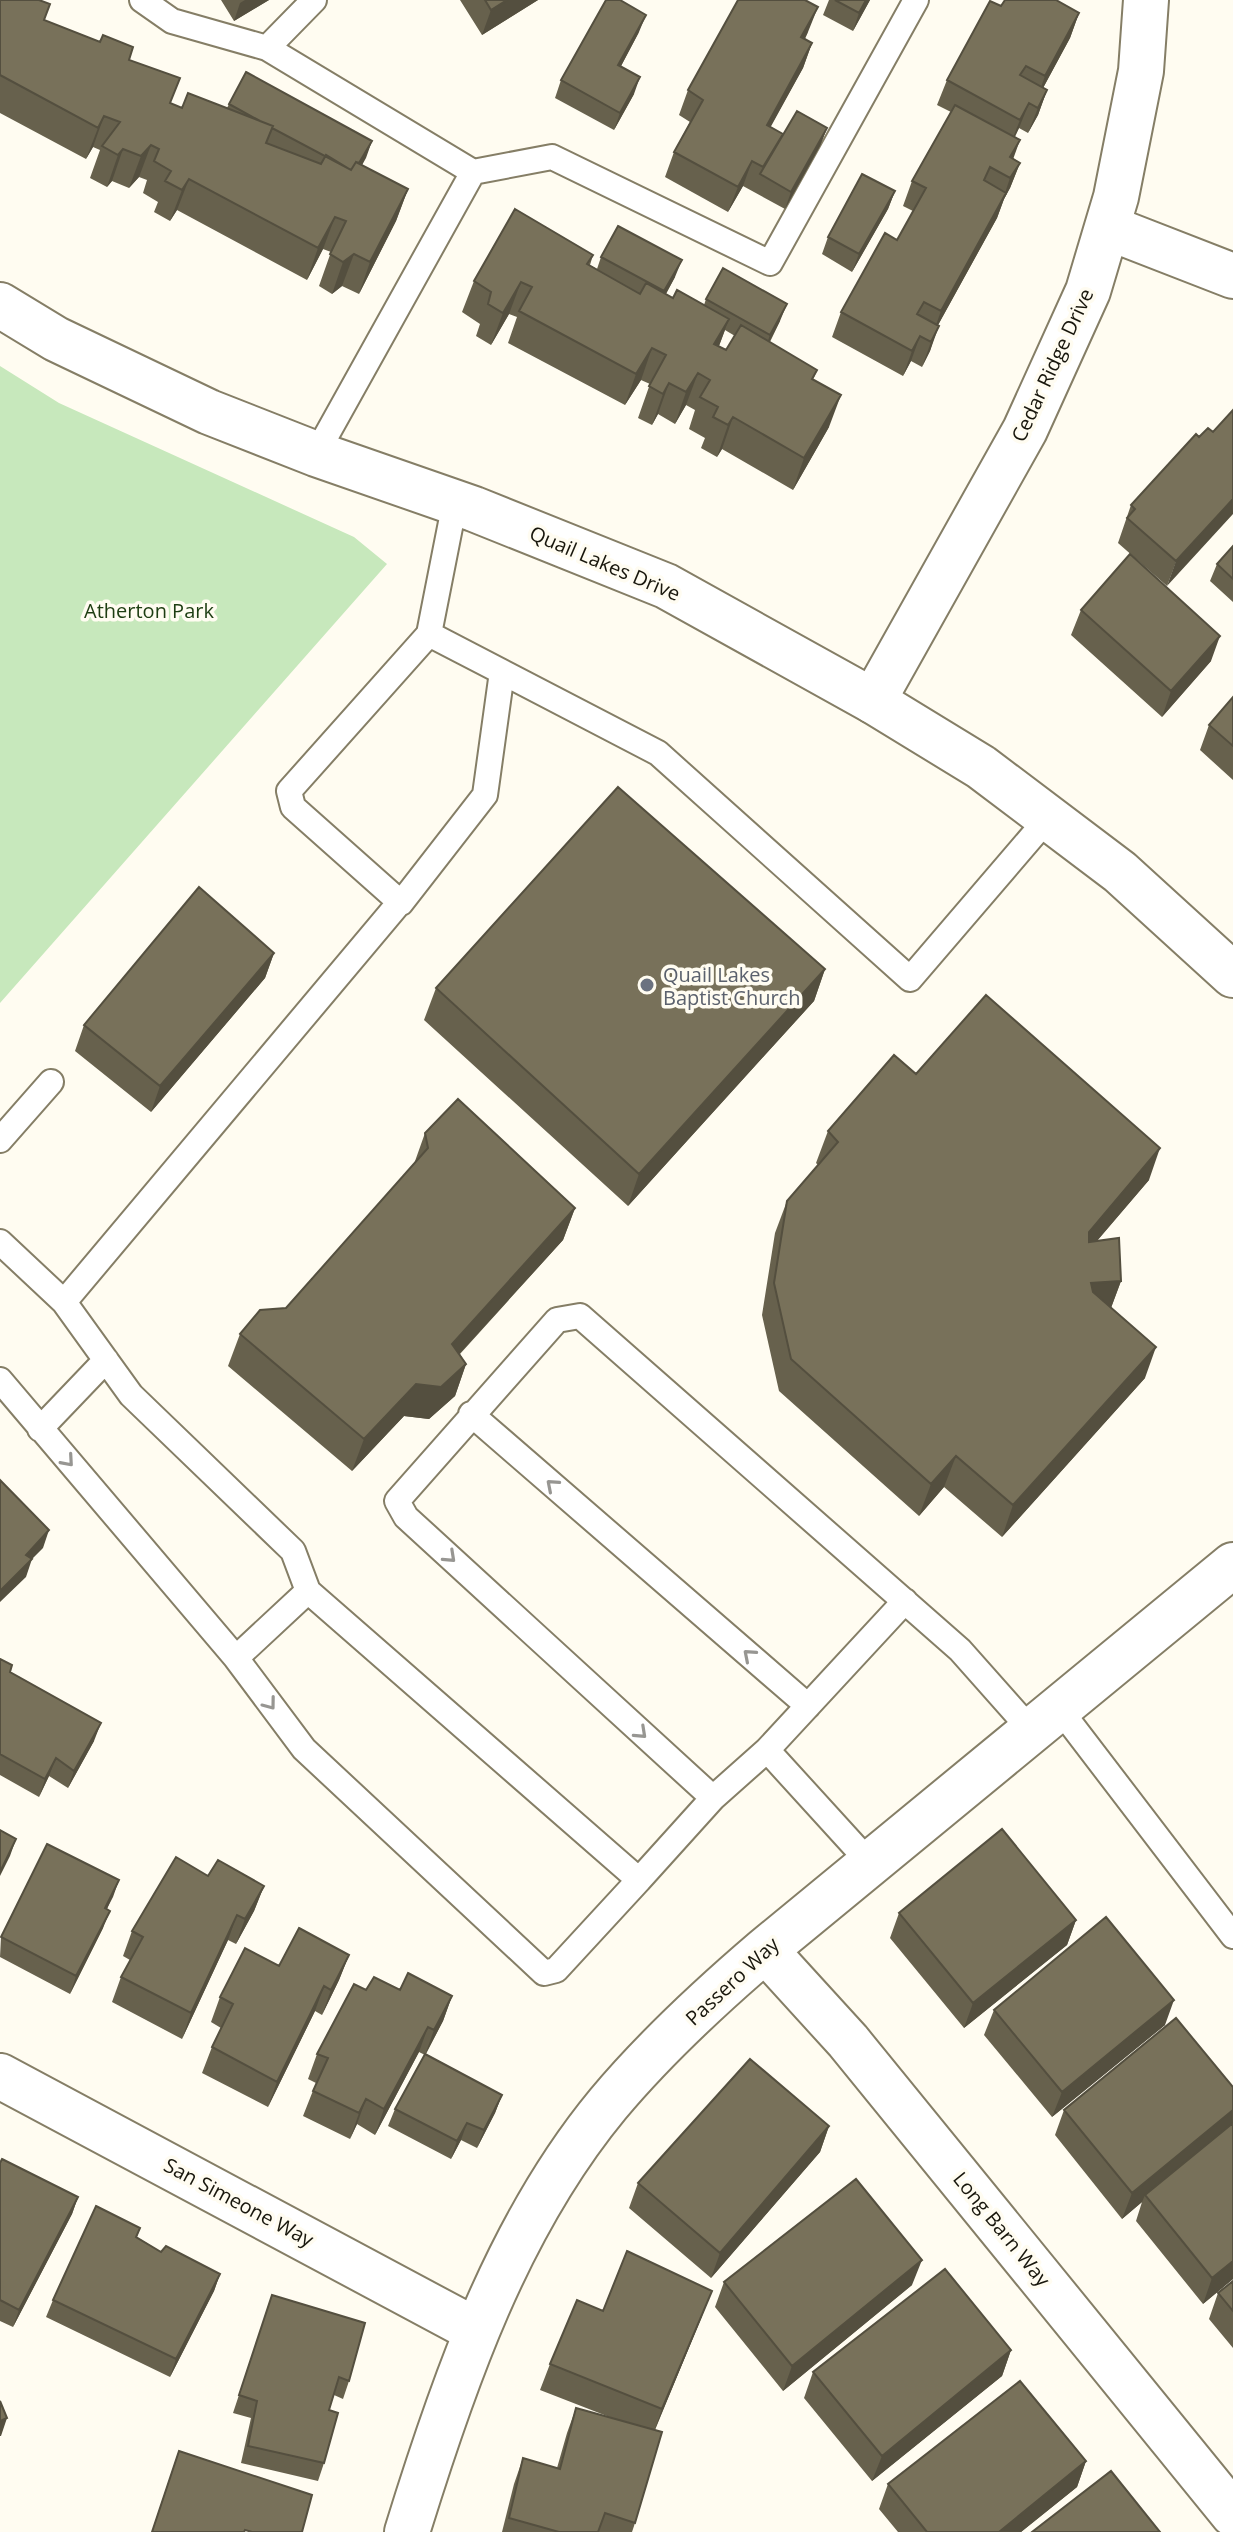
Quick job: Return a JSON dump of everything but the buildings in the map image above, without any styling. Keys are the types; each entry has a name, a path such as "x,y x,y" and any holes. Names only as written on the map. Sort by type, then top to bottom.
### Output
{"street":[{"name":"Cedar Ridge Drive","path":"873,701 1025,430 1088,291 1107,227 1141,71 1146,0"},
{"path":"1107,227 1233,276"},
{"name":"Quail Lakes Drive","path":"0,305 56,339 209,412 316,454 455,502 666,586 873,701 981,767 1120,872 1233,975"},
{"name":"Passero Way","path":"407,2532 439,2426 477,2331 532,2216 609,2103 721,1987 1233,1565"},
{"name":"Long Barn Way","path":"765,1950 848,2041 1233,2514"},
{"name":"San Simeone Way","path":"0,2076 477,2331"}],"lane":[{"path":"142,0 172,21 267,48 473,172 552,157 770,263 916,0"},
{"path":"267,48 314,0"},
{"path":"316,454 473,172"},
{"path":"400,902 293,807 289,791 429,634 455,502"},
{"path":"429,634 658,753 910,979 1048,818"},
{"path":"64,1302 400,902 485,795 502,672"},
{"path":"0,1140 51,1082"},
{"path":"0,1242 64,1302 131,1395 293,1551 308,1591 639,1880"},
{"path":"713,1798 406,1517 397,1501 557,1320 580,1316 960,1650 1045,1718 1233,1936"},
{"path":"40,1429 106,1360"},
{"path":"0,1380 236,1658 304,1749 544,1973 556,1970 713,1798 767,1750 905,1601"},
{"path":"471,1414 808,1706"},
{"path":"236,1658 308,1591"},
{"path":"767,1750 869,1862"}],"green space":[{"name":"Atherton Park","path":"0,366 59,403 354,537 387,564 0,1003"}],"place":[{"name":"Quail Lakes Baptist Church","path":"647,985"}]}
